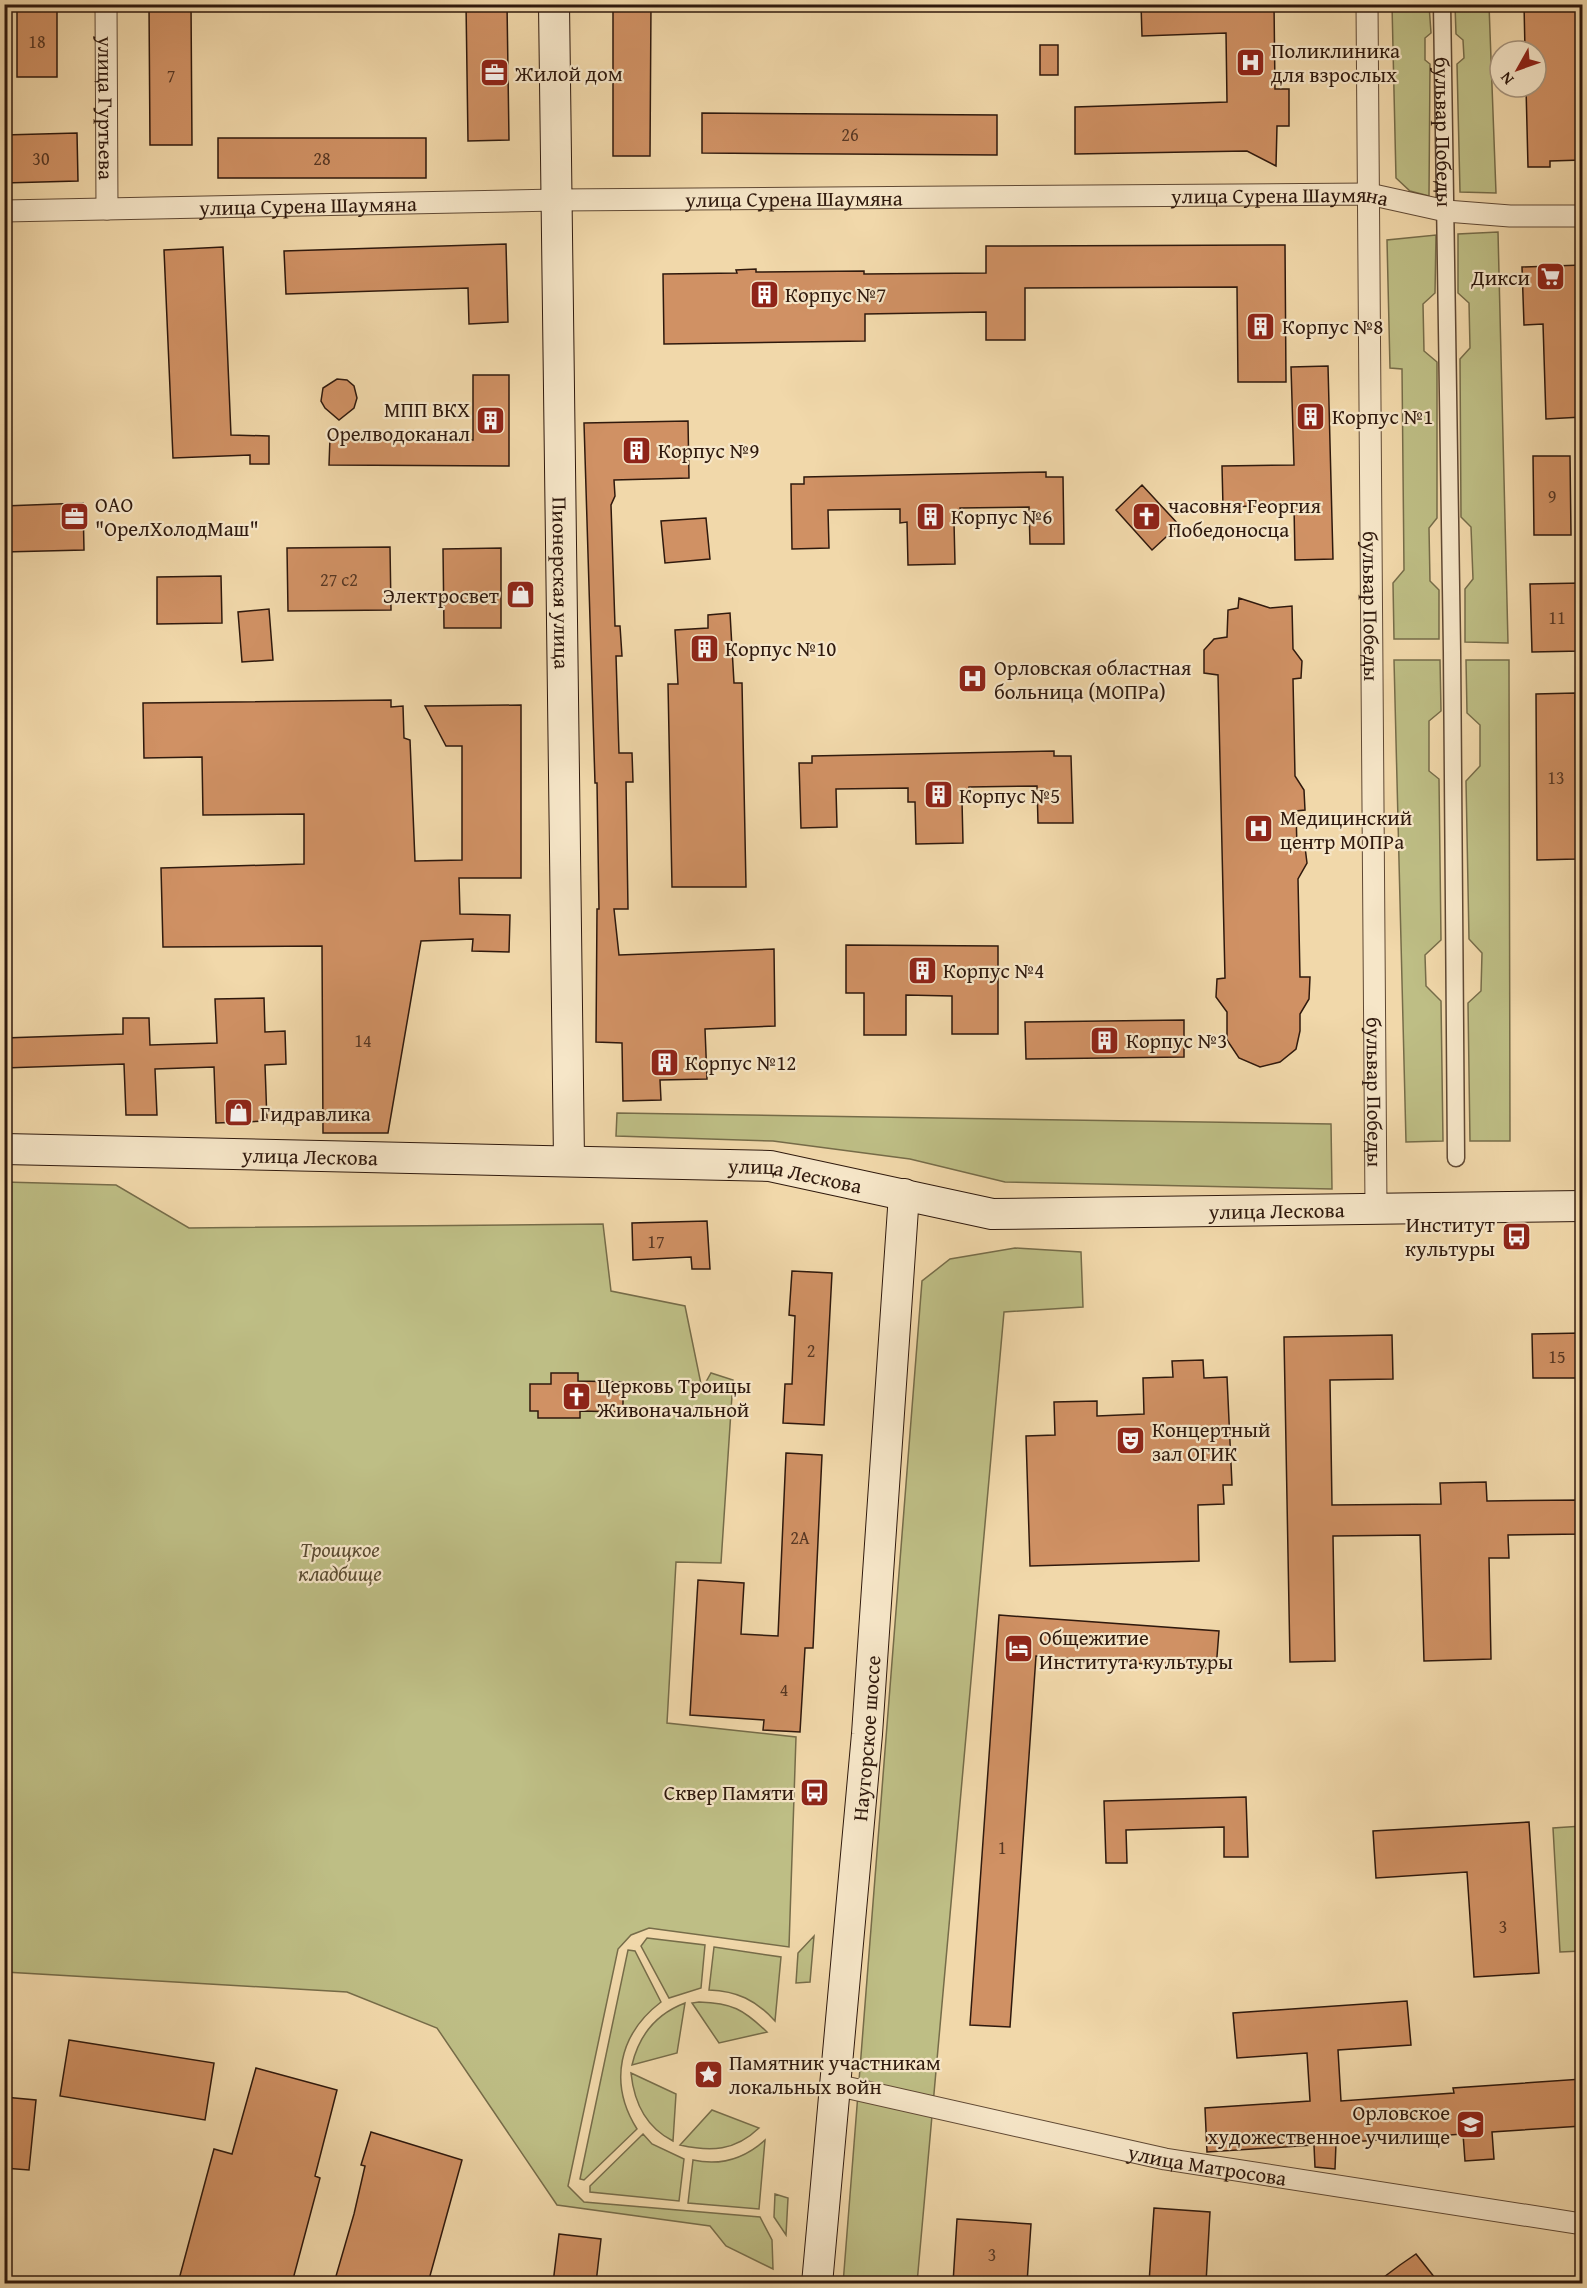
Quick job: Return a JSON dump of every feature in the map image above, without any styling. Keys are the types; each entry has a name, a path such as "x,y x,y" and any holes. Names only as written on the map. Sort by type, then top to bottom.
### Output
{"main road":[{"name":"Пионерская улица","path":"554,4 569,1160"},
{"name":"улица Лескова","path":"4,1149 770,1166 992,1214 1582,1206"},
{"name":"Наугорское шоссе","path":"817,2283 877,1603 904,1194"}],"street":[{"name":"улица Гуртьева","path":"106,4 107,209"},
{"name":"бульвар Победы","path":"1367,4 1376,1208"},
{"name":"бульвар Победы","path":"1442,4 1456,1158"},
{"name":"улица Сурена Шаумяна","path":"4,211 557,200 1369,194 1446,211 1510,216 1582,216"},
{"name":"улица Матросова","path":"836,2085 1165,2159 1582,2224"}],"green space":[{"path":"1392,5 1429,5 1431,33 1425,38 1425,60 1430,64 1429,196 1410,191 1396,178"},
{"path":"1455,5 1489,5 1488,99 1492,99 1496,193 1460,192 1457,64 1464,58 1463,40 1456,34"},
{"path":"1498,232 1508,643 1465,642 1465,589 1473,579 1471,527 1461,517 1460,359 1470,348 1469,303 1458,293 1458,234"},
{"path":"1436,235 1435,293 1423,304 1424,351 1437,362 1437,518 1429,528 1430,581 1439,590 1439,639 1394,639 1393,583 1404,570 1402,369 1390,368 1387,240"},
{"path":"1394,660 1440,660 1441,711 1429,721 1429,771 1439,779 1441,940 1425,955 1426,986 1441,1001 1443,1141 1406,1142"},
{"path":"1466,660 1509,660 1510,1141 1470,1141 1468,1003 1481,991 1482,953 1469,939 1466,781 1480,766 1480,725 1467,713"},
{"path":"617,1113 1331,1124 1332,1189 1005,1182 910,1159 773,1141 616,1136"},
{"name":"Троицкое кладбище","path":"4,1182 116,1185 189,1228 603,1224 611,1291 685,1306 702,1389 711,1373 733,1380 721,1563 676,1562 667,1723 796,1737 789,1947 649,1928 631,1935 618,1949 568,2186 584,2202 760,2217 772,2240 773,2269 726,2246 710,2226 557,2205 437,2028 347,1992 5,1972"},
{"path":"1015,1248 1081,1252 1083,1307 1004,1312 917,2283 843,2284 922,1281 950,1259"},
{"path":"1582,1826 1582,1951 1560,1952 1553,1828"},
{"path":"814,1936 810,1982 796,1983 798,1953"},
{"path":"647,1938 705,1945 701,1988 669,1998 641,1946"},
{"path":"714,1947 781,1957 775,2021 761,2007 745,1998 728,1992 709,1990"},
{"path":"628,1950 635,1951 661,2002 635,2029 622,2060 623,2094 628,2112 637,2129 584,2180 580,2179"},
{"path":"685,2003 677,2053 632,2065 639,2044 650,2027 665,2013"},
{"path":"692,2003 720,2004 736,2009 767,2032 719,2043"},
{"path":"631,2073 676,2094 673,2141 655,2129 643,2113 635,2094"},
{"path":"712,2110 759,2128 741,2141 722,2148 702,2149 680,2145"},
{"path":"643,2134 652,2144 684,2159 679,2201 590,2192 590,2186"},
{"path":"765,2140 759,2209 688,2203 693,2160 713,2162 732,2159 749,2152"},
{"path":"775,2194 788,2198 786,2235 774,2217"}],"building":[{"path":"17,4 57,4 57,77 17,77"},
{"path":"149,4 191,4 192,145 150,145"},
{"path":"466,4 507,4 509,140 468,141"},
{"path":"613,4 651,4 650,156 613,156"},
{"name":"Поликлиника для взрослых","path":"1141,4 1274,4 1275,89 1289,89 1289,126 1277,126 1276,166 1247,151 1075,154 1075,107 1227,102 1226,33 1142,36"},
{"path":"1524,4 1582,4 1582,160 1550,161 1550,167 1528,167 1526,99 1548,99 1548,39 1525,39"},
{"path":"1040,45 1058,45 1058,75 1040,75"},
{"path":"702,113 997,115 997,155 702,153"},
{"path":"77,133 78,181 4,183 4,135"},
{"path":"218,138 426,138 426,178 218,178"},
{"path":"506,244 508,322 469,324 468,288 286,294 284,251"},
{"path":"1285,245 1286,382 1238,382 1237,287 1025,288 1025,340 986,340 986,312 865,314 865,341 664,344 663,274 737,273 736,270 756,269 756,272 864,271 864,274 986,273 986,246"},
{"path":"223,247 231,435 269,436 269,464 250,464 250,455 173,458 164,250"},
{"path":"1582,265 1582,417 1546,419 1543,324 1524,325 1522,267"},
{"name":"Корпус №1","path":"1328,366 1333,559 1295,560 1294,505 1223,507 1222,466 1294,465 1291,367"},
{"path":"473,375 509,375 509,466 329,465 330,438 473,440"},
{"path":"337,379 347,380 354,386 357,398 354,408 339,420 325,408 321,401 323,388"},
{"path":"688,421 689,478 614,480 615,496 611,505 615,626 620,626 622,656 616,656 619,753 632,753 633,782 626,782 628,909 614,909 619,955 774,949 775,1026 705,1029 707,1079 660,1080 661,1100 623,1101 622,1043 596,1042 597,909 599,909 597,783 595,783 584,423"},
{"path":"1533,456 1570,456 1571,535 1534,535"},
{"name":"Корпус №6","path":"1046,472 1046,477 1063,477 1064,544 1030,544 1029,507 960,508 961,522 954,522 955,564 908,565 907,522 900,523 900,509 828,510 829,548 792,549 791,484 804,484 804,477"},
{"name":"часовня Георгия Победоносца","path":"1142,485 1179,525 1152,550 1116,510"},
{"path":"83,503 84,550 4,552 4,506"},
{"path":"706,518 710,559 665,563 661,521"},
{"path":"390,547 391,610 288,611 287,548"},
{"path":"501,548 501,628 444,628 443,549"},
{"path":"221,576 222,623 157,624 157,577"},
{"path":"1582,583 1582,651 1532,652 1530,584"},
{"name":"Медицинский центр МОПРа","path":"1239,598 1270,608 1292,606 1293,649 1302,661 1301,678 1293,679 1295,776 1304,790 1305,810 1296,811 1297,848 1305,847 1307,863 1298,879 1300,977 1310,977 1309,999 1300,1014 1300,1031 1296,1049 1280,1062 1260,1067 1239,1058 1227,1040 1227,1012 1216,997 1217,979 1225,978 1218,675 1204,673 1204,650 1214,639 1227,637 1228,610 1238,608"},
{"path":"269,609 273,660 242,662 238,612"},
{"path":"730,613 734,683 742,683 746,887 672,887 668,684 678,684 675,630 708,628 708,615"},
{"path":"1575,693 1576,859 1537,860 1536,694"},
{"path":"391,700 391,707 403,706 404,738 410,740 415,861 462,860 462,746 446,746 425,706 521,705 521,878 459,878 460,914 510,915 509,952 472,951 473,939 421,941 388,1133 323,1133 322,946 163,947 161,868 304,864 304,814 203,815 202,757 144,758 143,703"},
{"name":"Корпус №5","path":"1054,751 1054,756 1071,756 1073,823 1038,823 1037,786 969,787 969,801 962,801 963,843 916,844 915,802 908,802 908,788 836,789 837,827 801,828 799,763 812,763 812,756"},
{"name":"Корпус №4","path":"846,945 998,946 998,1034 952,1034 952,996 906,995 906,1035 864,1035 864,993 846,993"},
{"path":"264,998 265,1032 285,1031 286,1064 265,1065 267,1121 216,1123 214,1067 155,1069 157,1115 126,1115 124,1064 4,1068 4,1038 123,1034 123,1018 149,1018 150,1045 217,1043 215,999"},
{"name":"Корпус №3","path":"1184,1020 1184,1057 1026,1059 1025,1022"},
{"path":"707,1221 710,1269 692,1269 691,1257 633,1260 632,1223"},
{"path":"792,1271 832,1273 824,1425 783,1423 785,1384 792,1384 795,1316 789,1315"},
{"path":"1582,1333 1582,1378 1533,1378 1532,1334"},
{"path":"1392,1335 1393,1379 1330,1380 1332,1505 1441,1504 1440,1483 1486,1482 1487,1501 1582,1500 1582,1534 1508,1535 1509,1558 1489,1558 1491,1659 1424,1661 1420,1535 1333,1536 1335,1661 1290,1662 1284,1337"},
{"path":"1203,1360 1204,1378 1227,1377 1232,1485 1223,1485 1224,1504 1198,1505 1199,1561 1030,1566 1026,1436 1055,1435 1054,1402 1097,1401 1097,1416 1144,1414 1143,1378 1173,1377 1172,1361"},
{"name":"Церковь Троицы Живоначальной","path":"551,1373 578,1373 578,1381 623,1382 623,1412 580,1411 580,1418 538,1418 538,1411 530,1411 530,1384 551,1384"},
{"path":"786,1453 822,1455 813,1648 805,1648 800,1732 763,1730 764,1720 690,1715 698,1580 744,1583 741,1634 778,1636"},
{"path":"999,1615 1219,1631 1216,1669 1036,1656 1010,2027 970,2025"},
{"path":"1246,1797 1248,1857 1224,1857 1224,1827 1126,1830 1127,1863 1106,1863 1104,1801"},
{"path":"1529,1822 1539,1973 1474,1977 1467,1872 1376,1878 1373,1831"},
{"path":"1407,2001 1411,2045 1338,2050 1341,2101 1454,2093 1453,2088 1582,2079 1582,2126 1492,2132 1494,2159 1465,2161 1463,2134 1336,2143 1335,2169 1315,2167 1314,2145 1207,2152 1205,2108 1310,2101 1307,2053 1237,2058 1233,2013"},
{"path":"69,2040 214,2063 205,2120 60,2096"},
{"path":"256,2068 337,2090 315,2176 320,2178 292,2283 178,2283 214,2149 232,2154"},
{"path":"4,2097 36,2100 29,2170 4,2168"},
{"path":"371,2132 462,2160 428,2283 334,2283 354,2214 365,2166 361,2165"},
{"path":"1154,2208 1210,2212 1206,2283 1149,2283"},
{"path":"957,2219 1031,2224 1027,2283 953,2283"},
{"path":"559,2234 601,2239 596,2283 553,2283"},
{"path":"1416,2254 1439,2283 1376,2283 1400,2265"}],"place":[{"name":"Поликлиника для взрослых","path":"1250,62"},
{"name":"Жилой дом","path":"494,73"},
{"name":"Дикси","path":"1551,277"},
{"name":"Корпус №7","path":"764,294"},
{"name":"Корпус №8","path":"1261,326"},
{"name":"Корпус №1","path":"1311,416"},
{"name":"МПП ВКХ Орелводоканал","path":"491,421"},
{"name":"Корпус №9","path":"637,450"},
{"name":"ОАО \"ОрелХолодМаш\"","path":"74,516"},
{"name":"Корпус №6","path":"930,516"},
{"name":"часовня Георгия Победоносца","path":"1147,517"},
{"name":"Электросвет","path":"520,595"},
{"name":"Корпус №10","path":"704,648"},
{"name":"Орловская областная больница (МОПРа)","path":"973,679"},
{"name":"Корпус №5","path":"938,795"},
{"name":"Медицинский центр МОПРа","path":"1259,829"},
{"name":"Корпус №4","path":"922,970"},
{"name":"Корпус №3","path":"1105,1040"},
{"name":"Корпус №12","path":"664,1062"},
{"name":"Гидравлика","path":"239,1113"},
{"name":"Институт культуры","path":"1516,1236"},
{"name":"Церковь Троицы Живоначальной","path":"576,1397"},
{"name":"Концертный зал ОГИК","path":"1131,1441"},
{"name":"Общежитие Института культуры","path":"1018,1649"},
{"name":"Сквер Памяти","path":"815,1792"},
{"name":"Памятник участникам локальных войн","path":"708,2074"},
{"name":"Орловское художественное училище","path":"1471,2124"}]}
